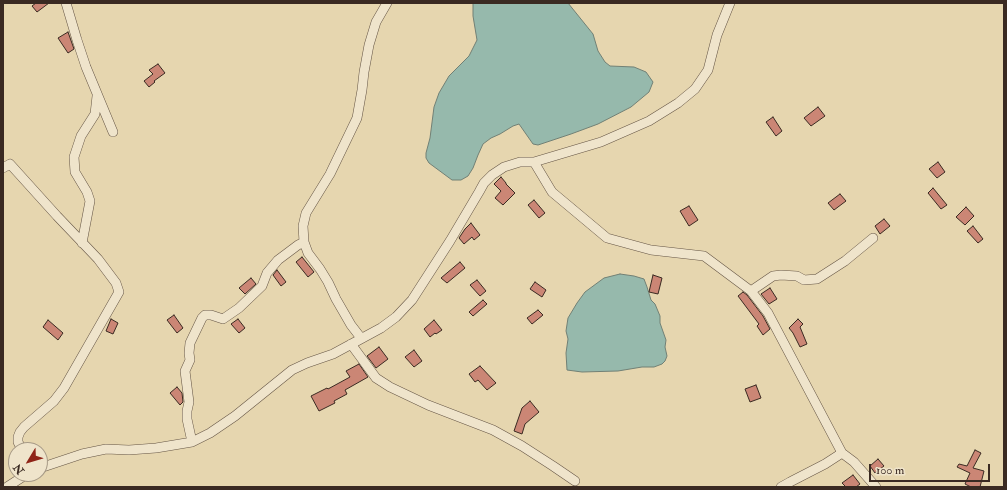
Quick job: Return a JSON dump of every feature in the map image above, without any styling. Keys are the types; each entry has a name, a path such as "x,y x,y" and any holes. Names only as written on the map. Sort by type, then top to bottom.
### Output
{"street":[{"path":"66,3 79,47 97,96 113,132"},
{"path":"362,338 351,325 328,282 308,253 304,242 302,226 306,213 330,174 356,118 369,45 376,22 387,3"},
{"path":"48,465 82,454 106,449 129,450 156,448 192,442 210,433 235,416 292,370 307,362 333,354 381,328 396,317 412,300 484,183 492,175 504,167 520,162 534,162 601,142 627,131 678,103 695,89 708,70 717,35 730,3"},
{"path":"82,243 90,201 87,192 75,172 74,157 82,136 95,114 97,96"},
{"path":"534,162 552,192 607,238 651,250 704,256 751,290 768,313 842,453 854,462 876,487"},
{"path":"3,168 10,164 98,260 116,283 119,292 64,388 54,401 24,427 20,432 18,442"},
{"path":"751,290 773,276 797,276 804,280 817,279 845,261 873,238"},
{"path":"192,442 187,419 189,402 185,371 190,360 190,342 202,318 205,315 211,315 223,319 239,308 262,286 267,272 278,260 304,242"},
{"path":"351,344 376,378 390,387 428,405 493,430 575,481"},
{"path":"781,487 826,464 842,453"}],"shaded area":[{"path":"473,3 568,3 593,34 598,51 605,62 610,66 634,67 646,72 653,82 649,92 631,107 598,124 538,145 533,144 519,124 513,126 483,144 468,176 461,180 452,180 429,163 426,158 426,153 430,138 434,107 439,93 449,76 469,56 477,40 473,16"},
{"path":"620,274 644,279 651,300 655,304 660,316 660,323 666,340 665,347 667,356 665,361 654,367 642,367 618,371 582,372 567,370 566,353 568,339 566,331 568,318 585,292 604,278"}],"building":[{"path":"36,3 49,3 37,12 32,6"},
{"path":"68,32 74,49 68,53 58,38"},
{"path":"158,64 165,73 154,81 155,82 149,87 144,81 153,74 149,70"},
{"path":"818,107 825,116 811,126 804,118"},
{"path":"773,117 782,131 776,136 766,122"},
{"path":"938,162 945,172 937,178 929,169"},
{"path":"501,177 515,193 503,205 495,198 501,191 494,184"},
{"path":"933,188 947,205 941,209 928,193"},
{"path":"840,194 846,201 834,210 828,203"},
{"path":"534,200 545,213 539,218 528,205"},
{"path":"689,206 698,220 689,226 680,211"},
{"path":"966,207 974,216 965,225 956,217"},
{"path":"884,219 890,226 880,234 875,226"},
{"path":"471,223 480,235 474,240 472,237 464,244 459,238"},
{"path":"973,226 983,239 978,243 967,231"},
{"path":"302,257 314,272 308,277 296,262"},
{"path":"460,262 465,268 447,283 441,278"},
{"path":"277,270 286,282 281,286 273,275"},
{"path":"653,275 662,278 658,294 649,292"},
{"path":"251,278 256,284 245,294 239,288"},
{"path":"477,280 486,291 480,296 470,285"},
{"path":"535,282 546,290 542,297 530,289"},
{"path":"770,288 777,299 769,304 761,294"},
{"path":"743,292 763,316 770,329 763,335 757,326 759,324 738,296"},
{"path":"483,300 487,304 473,316 469,312"},
{"path":"538,310 543,315 532,324 527,318"},
{"path":"174,315 183,328 177,333 167,320"},
{"path":"111,319 118,323 113,334 106,331"},
{"path":"238,319 245,328 239,333 231,324"},
{"path":"798,319 803,324 800,327 807,344 800,347 789,328"},
{"path":"48,320 63,333 58,340 43,327"},
{"path":"434,320 442,330 430,337 424,329"},
{"path":"379,347 388,359 376,368 367,356"},
{"path":"414,350 422,361 414,367 405,357"},
{"path":"359,364 368,377 345,390 347,394 334,401 335,403 319,411 311,396 350,377 346,371"},
{"path":"480,366 496,383 487,390 478,380 475,382 469,374"},
{"path":"756,385 761,398 750,402 745,389"},
{"path":"177,387 182,393 183,402 180,405 170,393"},
{"path":"530,401 539,412 525,424 522,434 514,431 522,408"},
{"path":"975,450 981,453 973,468 984,471 980,487 971,487 965,484 970,473 957,467 959,464 967,466"},
{"path":"878,459 884,466 875,473 870,466"},
{"path":"853,475 860,484 856,487 846,487 842,483"}]}
